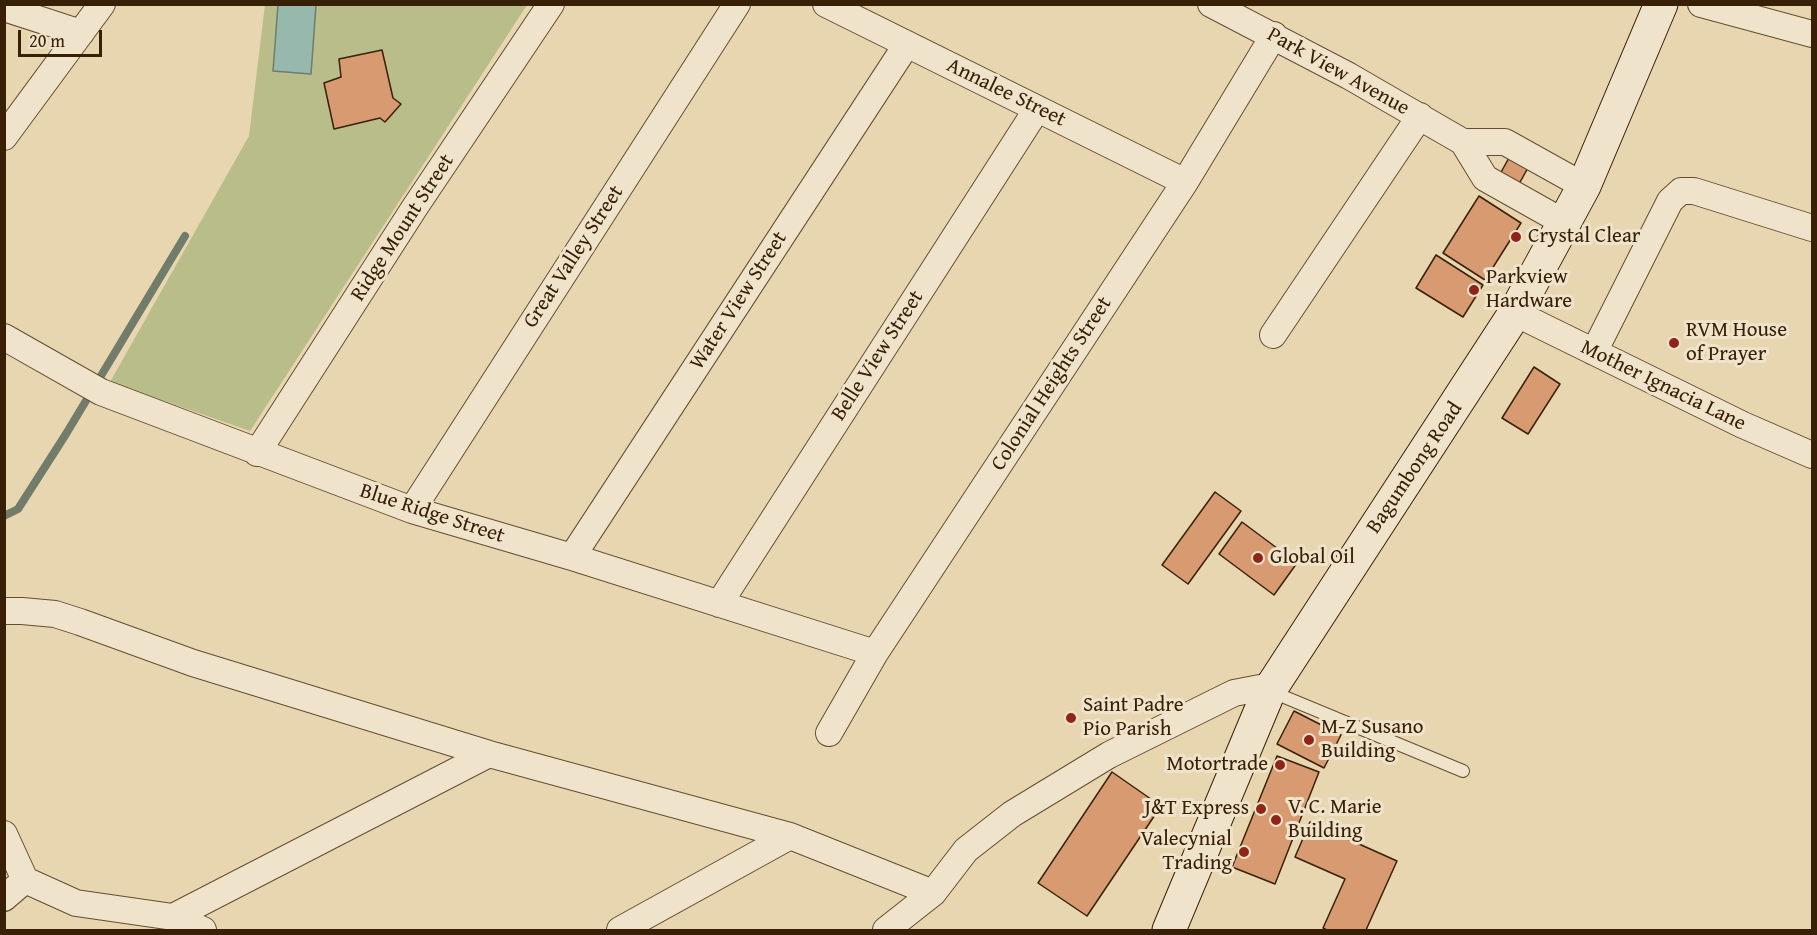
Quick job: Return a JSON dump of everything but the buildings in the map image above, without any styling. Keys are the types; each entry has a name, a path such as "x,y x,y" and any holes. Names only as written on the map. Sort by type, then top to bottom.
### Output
{"main road":[{"name":"Bagumbong Road","path":"1173,929 1269,691 1515,313 1584,186 1661,4"}],"street":[{"path":"4,137 102,4"},
{"name":"Ridge Mount Street","path":"257,453 415,207 551,4"},
{"name":"Great Valley Street","path":"412,510 737,4"},
{"name":"Annalee Street","path":"826,4 1185,182"},
{"name":"Park View Avenue","path":"1211,4 1274,36 1463,142 1485,178 1565,223"},
{"path":"1701,4 1812,34"},
{"path":"4,8 81,33"},
{"name":"Colonial Heights Street","path":"830,733 875,653 1185,182 1274,36"},
{"name":"Water View Street","path":"572,557 907,44"},
{"name":"Belle View Street","path":"719,604 1037,109"},
{"path":"1273,335 1420,117"},
{"path":"1463,142 1505,141 1584,186"},
{"path":"1594,352 1670,201 1681,191 1694,191 1812,228"},
{"name":"Mother Ignacia Lane","path":"1515,313 1743,425 1812,455"},
{"name":"Blue Ridge Street","path":"4,337 101,392 412,510 572,557 875,653"},
{"path":"4,611 55,614 193,663 489,754 790,836 933,893"},
{"path":"886,930 933,893 966,850 1012,814 1109,755 1234,693 1249,688 1269,691"},
{"path":"173,917 489,754"},
{"path":"4,834 25,880 76,903 173,917 203,930"},
{"path":"620,930 790,836"},
{"path":"4,898 25,880"}],"lane":[{"path":"1269,691 1463,771"}],"green space":[{"path":"265,5 527,5 250,431 110,382 249,136"}],"water":[{"path":"278,5 316,5 311,74 273,71"}],"waterway":[{"path":"4,516 18,509 66,434 185,236"}],"place":[{"name":"Crystal Clear","path":"1516,237"},
{"name":"Parkview Hardware","path":"1474,290"},
{"name":"RVM House of Prayer","path":"1674,343"},
{"name":"Global Oil","path":"1258,558"},
{"name":"Saint Padre Pio Parish","path":"1071,718"},
{"name":"M-Z Susano Building","path":"1309,740"},
{"name":"Motortrade","path":"1280,765"},
{"name":"J&T Express","path":"1261,809"},
{"name":"V. C. Marie Building","path":"1276,820"},
{"name":"Valecynial Trading","path":"1244,852"}]}
